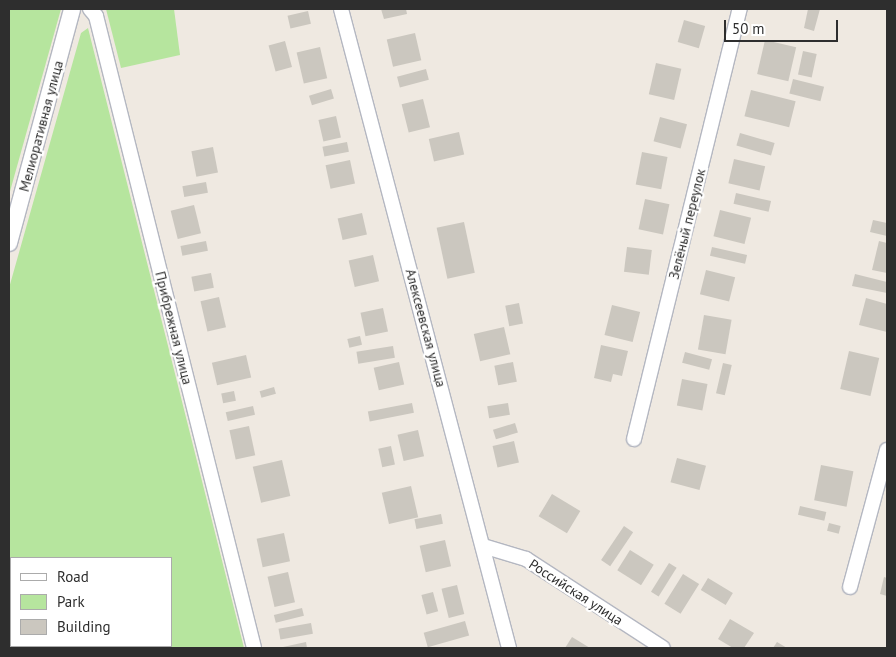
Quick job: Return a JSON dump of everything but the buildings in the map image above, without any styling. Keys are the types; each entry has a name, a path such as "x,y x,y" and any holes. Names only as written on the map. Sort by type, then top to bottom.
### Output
{"street":[{"name":"Мелиоративная улица","path":"9,243 72,9"},
{"name":"Прибрежная улица","path":"90,9 96,16 254,648"},
{"name":"Алексеевская улица","path":"342,9 509,648"},
{"name":"Зелёный переулок","path":"634,439 740,9"},
{"path":"850,587 887,450"},
{"name":"Российская улица","path":"483,546 526,559 663,648"}],"green space":[{"path":"9,9 61,9 9,195"},
{"path":"106,9 174,9 180,55 121,68"},
{"path":"88,28 244,648 9,648 9,288 81,33"}]}
